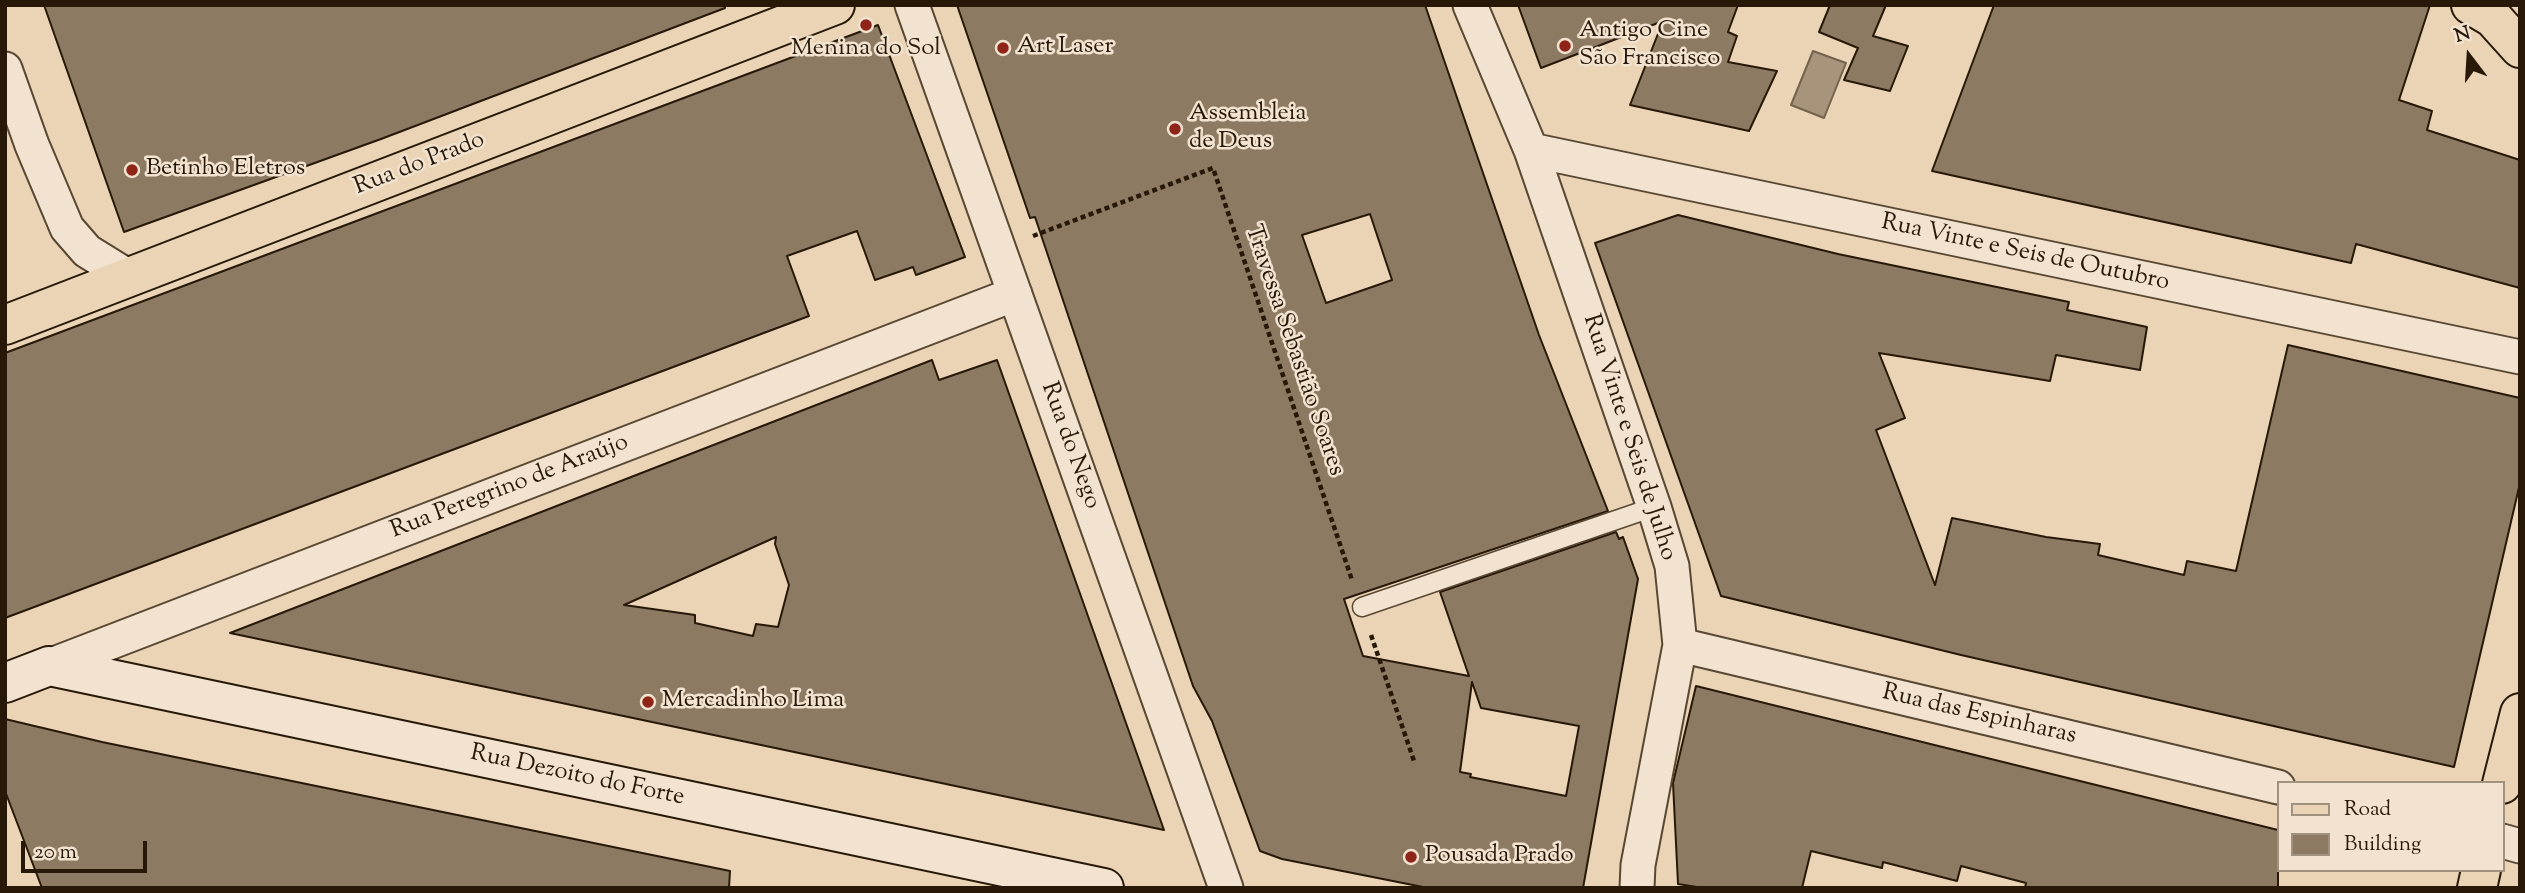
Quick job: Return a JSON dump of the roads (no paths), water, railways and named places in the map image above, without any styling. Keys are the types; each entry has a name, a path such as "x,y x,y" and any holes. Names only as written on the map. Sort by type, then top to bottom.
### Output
{"main road":[{"name":"Rua do Prado","path":"5,325 835,5"},
{"path":"2471,5 2493,18 2520,48"},
{"name":"Rua Peregrino de Araújo","path":"5,683 50,666"},
{"name":"Rua Dezoito do Forte","path":"50,666 1104,888"},
{"path":"2503,781 2520,713"}],"street":[{"name":"Rua do Nego","path":"912,5 1226,888"},
{"name":"Rua Vinte e Seis de Julho","path":"1470,5 1531,150 1672,566 1680,645 1638,866 1637,888"},
{"path":"5,69 37,157 67,228 87,251 129,277"},
{"name":"Rua Vinte e Seis de Outubro","path":"1531,150 2520,357"},
{"name":"Rua Peregrino de Araújo","path":"50,666 1015,294"},
{"name":"Rua das Espinharas","path":"1680,645 2276,787"}],"lane":[{"path":"1362,607 1654,507"}],"place":[{"name":"Menina do Sol","path":"866,25"},
{"name":"Antigo Cine São Francisco","path":"1565,46"},
{"name":"Art Laser","path":"1003,48"},
{"name":"Assembleia de Deus","path":"1175,129"},
{"name":"Betinho Eletros","path":"132,170"},
{"name":"Mercadinho Lima","path":"648,702"},
{"name":"Pousada Prado","path":"1411,857"}]}
